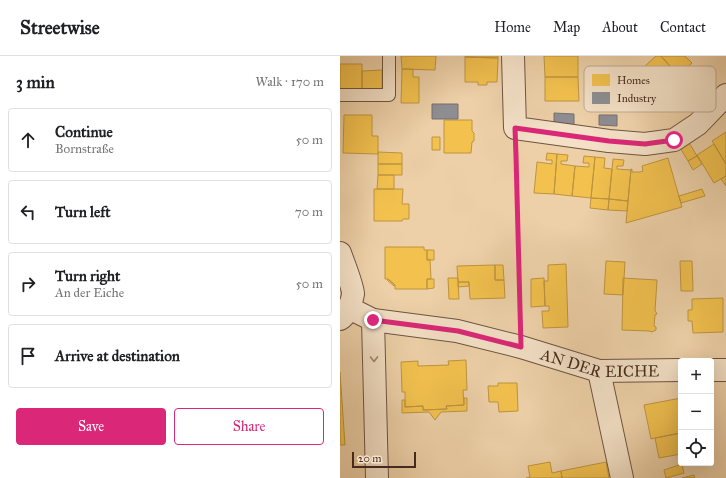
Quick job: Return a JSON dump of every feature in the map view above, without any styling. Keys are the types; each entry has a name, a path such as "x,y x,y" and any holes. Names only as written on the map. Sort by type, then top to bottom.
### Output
{"street":[{"path":"513,56 515,128 609,141 645,144 674,140 698,124 710,112"},
{"path":"716,105 726,95"},
{"path":"340,253 353,293 344,314"},
{"name":"AN DER EICHE","path":"344,314 373,320 458,331 521,347 599,371 678,370"},
{"path":"373,320 377,478"},
{"path":"714,370 726,370"},
{"path":"599,371 622,478"}],"lane":[{"path":"340,95 389,95 389,56"}],"path":[{"path":"515,128 521,347"}],"building: Homes":[{"path":"401,56 436,56 435,70 402,69"},
{"path":"498,56 498,58 465,57"},
{"path":"544,56 578,56 578,77 545,77"},
{"path":"656,56 661,56 670,66 645,66"},
{"path":"661,56 685,56 692,63 689,66 670,66"},
{"path":"465,57 498,58 497,82 487,82 487,85 478,85 478,82 465,82"},
{"path":"340,64 362,64 362,90 340,90"},
{"path":"402,69 413,69 413,77 419,77 419,103 401,103"},
{"path":"382,70 382,90 362,90 362,71"},
{"path":"545,77 578,77 579,101 545,101"},
{"path":"344,115 372,115 372,136 378,136 378,154 343,153"},
{"path":"444,120 472,120 474,141 472,142 471,153 444,153"},
{"path":"726,132 726,164 712,141"},
{"path":"432,137 440,137 440,150 432,150"},
{"path":"688,141 697,156 688,161 679,146"},
{"path":"714,144 726,164 726,176 714,183 697,155"},
{"path":"378,152 402,153 402,164 378,164"},
{"path":"547,153 557,154 554,194 534,193 537,162 552,164 552,160 546,160"},
{"path":"557,154 568,155 567,161 561,161 561,164 575,166 572,196 554,194"},
{"path":"584,156 595,157 591,198 572,196 575,166 589,167 589,163 583,163"},
{"path":"697,156 702,164 693,170 688,161"},
{"path":"595,157 605,158 604,168 612,169 609,199 591,198"},
{"path":"668,158 682,207 626,223 631,169 632,172 640,172 643,171 642,166"},
{"path":"613,159 624,160 623,166 617,166 617,169 631,170 628,201 609,199"},
{"path":"378,164 402,164 402,175 378,175"},
{"path":"378,175 394,175 394,189 377,189"},
{"path":"726,176 726,186 721,179"},
{"path":"374,189 403,189 402,204 409,204 409,219 403,219 402,221 374,221"},
{"path":"702,189 705,196 681,203 679,196"},
{"path":"591,198 609,199 608,210 590,208"},
{"path":"609,199 628,201 627,211 608,210"},
{"path":"385,247 424,247 424,250 427,250 427,260 430,259 431,279 427,279 427,289 395,289 395,285 388,279 385,279"},
{"path":"427,250 434,250 434,260 427,260"},
{"path":"606,261 625,262 623,295 604,294"},
{"path":"680,261 692,261 693,291 681,291"},
{"path":"566,264 568,327 543,328 542,311 549,311 549,306 545,306 544,281 548,281 548,265"},
{"path":"495,265 495,280 504,280 505,298 470,299 469,282 458,282 457,266"},
{"path":"495,265 503,265 504,280 495,280"},
{"path":"448,278 458,278 459,299 449,299"},
{"path":"544,278 545,306 531,307 531,279"},
{"path":"623,278 657,280 655,311 657,314 655,315 654,326 656,327 656,330 652,332 622,330"},
{"path":"388,279 395,285 394,286 387,280"},
{"path":"427,279 434,279 434,288 427,289"},
{"path":"458,282 469,282 469,286 458,287"},
{"path":"723,298 723,332 693,333 692,321 688,321 688,310 692,310 692,299"},
{"path":"466,360 467,390 463,390 464,405 446,406 447,409 423,410 423,406 405,407 405,392 402,392 401,362 418,361 418,366 449,365 448,361"},
{"path":"340,372 345,445 340,445"},
{"path":"498,383 517,383 518,411 499,412 498,402 489,402 488,386 498,386"},
{"path":"464,398 467,398 467,411 441,412 435,420 429,412 402,413 402,400 405,400 405,407 423,406 423,410 447,409 446,406 464,405"},
{"path":"678,399 678,434 651,439 644,405"},
{"path":"678,433 678,455 659,458 655,438"},
{"path":"550,462 552,473 561,471 562,478 526,478 530,477 528,466"},
{"path":"606,462 609,478 562,478 561,471"},
{"path":"678,465 682,466 684,473 666,478 664,470"},
{"path":"694,475 695,478 682,478"}],"building: Industry":[{"path":"432,104 458,104 458,119 432,119"},
{"path":"554,113 574,114 574,125 554,123"},
{"path":"599,115 617,115 617,126 599,125"}],"route":[{"path":"373,320 458,331 521,347 515,128 609,141 645,144 674,140"}]}
